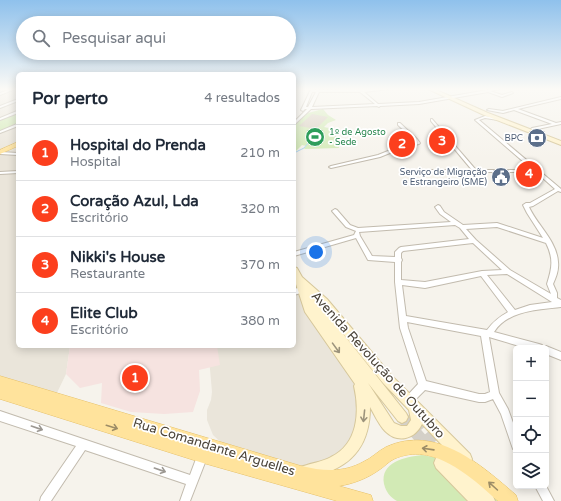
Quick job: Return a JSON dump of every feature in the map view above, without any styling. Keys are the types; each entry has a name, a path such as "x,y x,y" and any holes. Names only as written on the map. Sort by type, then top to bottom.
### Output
{"main road":[{"path":"483,112 561,142"},
{"path":"495,112 561,142"},
{"path":"499,119 506,119 506,117"},
{"path":"1,150 16,145"},
{"name":"Avenida Revolução de Outubro","path":"296,275 324,302 387,379 416,422 414,428 404,433 395,431 384,420 358,378 308,309 298,291 296,275"},
{"name":"Avenida Revolução de Outubro","path":"296,275 315,306 408,410 510,501"},
{"name":"Rua Comandante Arguelles","path":"0,382 301,474 331,465 340,460 355,443 361,429 364,407 358,378"},
{"name":"Rua Comandante Arguelles","path":"0,392 203,455 365,501"},
{"path":"301,474 320,478 343,478 366,470 392,452 420,448 445,453 476,470"},
{"path":"478,501 443,460 488,501"}],"street":[{"path":"299,119 302,112"},
{"path":"296,122 306,112"},
{"path":"503,112 502,114 506,117"},
{"path":"523,112 555,124"},
{"path":"0,113 10,115"},
{"path":"0,119 16,113"},
{"path":"499,119 485,117 477,120 560,190 531,205 526,205 536,225 549,243 555,259 555,272 550,284 554,293 554,299"},
{"path":"432,120 475,171"},
{"path":"533,129 561,123"},
{"path":"331,167 379,156 404,146 418,144 416,140 399,124"},
{"path":"0,132 16,126"},
{"path":"1,150 16,154"},
{"path":"430,171 536,171"},
{"path":"0,173 16,172"},
{"path":"438,207 442,213 462,227 474,241 508,272 561,304"},
{"path":"335,211 348,226 357,233 370,258 399,260"},
{"path":"296,253 357,233 456,223"},
{"path":"462,227 497,225 549,243"},
{"path":"423,385 411,351 402,318 398,282 398,252 401,249 474,241"},
{"path":"398,282 425,285 482,273 508,272"},
{"path":"482,273 513,314"},
{"path":"513,437 505,412 495,394 487,334 493,325 504,317 524,310 561,304"},
{"path":"402,318 487,334 528,345"},
{"path":"549,351 561,356"},
{"path":"408,410 423,385"},
{"path":"423,385 479,398 484,398 495,394"},
{"path":"0,416 192,481"},
{"path":"46,501 84,444"},
{"path":"185,501 203,455"},
{"path":"542,489 549,501"}],"shaded area":[{"path":"0,112 16,112 16,144 0,151"},
{"path":"16,145 16,348 70,348 66,374 54,399 0,382 0,152"},
{"path":"296,272 362,391 353,447 315,469 232,453 213,435 207,420 207,410 212,392 208,348 296,348"},
{"path":"70,348 217,348 220,365 199,370 200,391 193,412 164,414 131,412 101,403 102,383 80,388 66,374"}],"green space":[{"name":"1º de Agosto - Sede","path":"326,112 336,120 328,123 324,127 334,129 339,148 304,149 306,146 302,145 296,151 296,123 308,113"},
{"path":"16,113 16,126 0,132 0,119"},
{"path":"422,455 448,460 502,501 487,501 442,474 467,501 397,501 392,498 384,484 386,470 401,459"}],"building":[{"path":"312,114 328,117 316,129 299,126"}],"waterway":[{"path":"296,152 304,148 309,142"}],"tunnel":[{"path":"402,417 429,448"},
{"path":"413,421 438,450"}],"place":[{"name":"1º de Agosto - Sede","path":"315,137"},
{"name":"BPC","path":"537,138"},
{"name":"Nikki's House","path":"442,141"},
{"name":"Coração Azul, Lda","path":"402,144"},
{"name":"Elite Club","path":"529,174"},
{"name":"Serviço de Migração e Estrangeiro (SME)","path":"501,177"},
{"name":"Hospital do Prenda","path":"135,378"}]}
